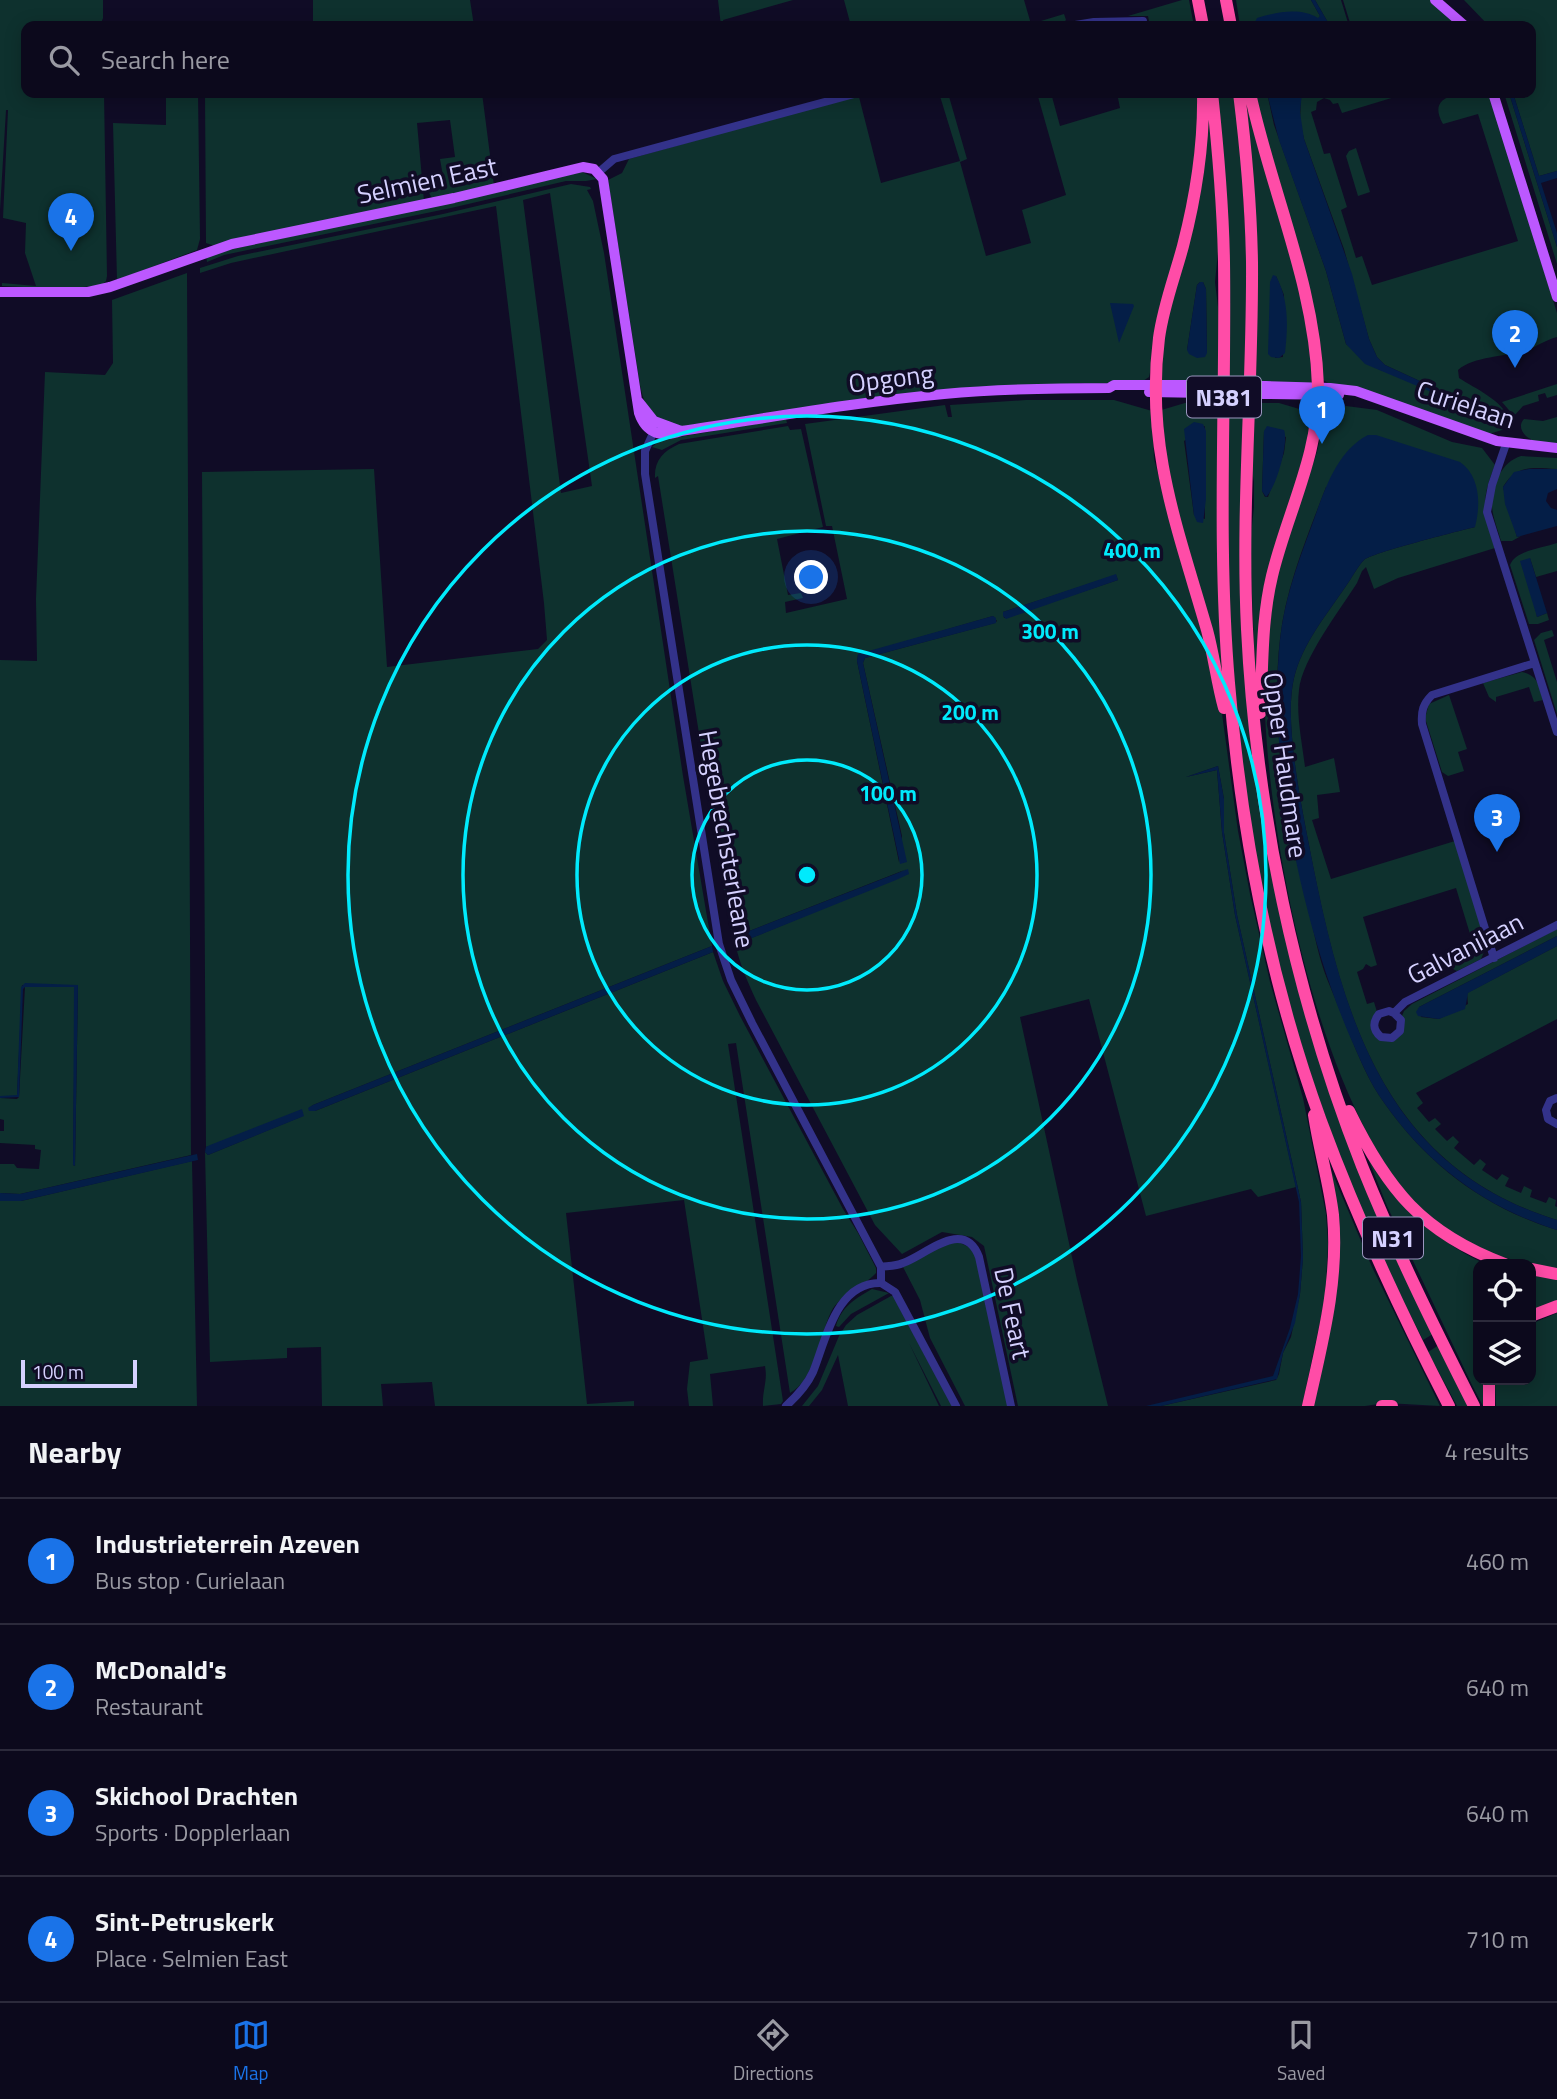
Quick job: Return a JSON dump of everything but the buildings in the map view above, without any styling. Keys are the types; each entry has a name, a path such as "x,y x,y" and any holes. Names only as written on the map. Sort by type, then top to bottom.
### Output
{"highway":[{"name":"N381","path":"1203,98 1202,135 1195,194 1163,317 1154,388 1161,465 1227,702"},
{"name":"Opper Haudmare","path":"1212,98 1224,259 1224,601 1227,702 1248,839 1287,1012 1320,1117 1382,1271 1448,1406"},
{"name":"Opper Haudmare","path":"1240,98 1252,262 1245,537 1247,628 1267,819 1293,947 1326,1063 1361,1163 1423,1305 1474,1406"},
{"path":"1251,98 1271,180 1307,298 1318,391 1310,455 1273,573 1266,606 1256,696"},
{"path":"1326,1063 1368,1149 1398,1194 1425,1220 1449,1237 1495,1259"},
{"name":"N31","path":"1308,1080 1333,1215 1334,1263 1328,1317 1308,1406"},
{"path":"1536,1270 1557,1275"},
{"path":"1536,1314 1557,1306"},
{"path":"1489,1385 1489,1406"},
{"path":"1382,1406 1392,1406"}],"main road":[{"path":"1435,0 1459,21"},
{"path":"1495,98 1557,297"},
{"name":"Selmien East","path":"0,292 88,292 110,287 232,244 454,198 583,167 599,172"},
{"path":"599,172 606,191 641,420 655,428"},
{"name":"Opgong","path":"655,428 667,436 681,431 946,394 1044,388 1109,388 1114,385 1265,390"},
{"name":"Curielaan","path":"1265,390 1356,391 1506,444 1557,448"}],"street":[{"path":"599,172 614,159 840,98"},
{"name":"Hegebrechsterleane","path":"655,428 645,451 645,474 719,944 731,980 752,1023 881,1267 881,1283"},
{"path":"1506,444 1492,485 1488,512 1557,732"},
{"path":"1494,958 1421,713 1424,703 1432,695 1535,663"},
{"name":"Galvanilaan","path":"1394,1013 1405,1002 1557,925"},
{"path":"1557,1098 1550,1101 1546,1110 1548,1119 1557,1124"},
{"name":"De Feart","path":"881,1267 904,1263 950,1239 962,1240 972,1245 979,1257 1011,1406"},
{"path":"786,1406 801,1392 812,1373 839,1308 858,1290 870,1284 881,1283 895,1292 956,1406"}],"green space":[{"path":"0,0 103,0 102,21 21,21 21,98 104,98 106,281 102,285 65,289 2,286 2,283 36,286 25,253 26,223 3,218 8,110 0,210"},
{"path":"313,0 470,0 473,21 313,21"},
{"path":"718,0 793,0 723,21 720,21"},
{"path":"844,0 1024,0 1030,21 850,21"},
{"path":"1189,0 1193,21 1149,21 1148,16 1128,16"},
{"path":"1236,0 1311,0 1320,16 1318,19 1293,12 1259,21 1239,21"},
{"path":"1315,0 1341,0 1347,21 1327,21"},
{"path":"1343,0 1430,0 1454,21 1349,21"},
{"path":"1464,0 1557,0 1557,171 1539,176 1515,98 1536,98 1536,21 1484,21"},
{"path":"1064,14 1065,21 1041,21"},
{"path":"166,98 198,98 200,239 197,250 117,280 113,123 166,125"},
{"path":"205,98 483,98 494,186 433,199 428,186 431,178 443,176 440,159 455,157 450,120 417,123 424,201 215,246 206,243"},
{"path":"848,98 859,98 881,183 960,161 941,98 949,98 967,159 960,162 986,256 1031,243 1022,210 1066,195 1038,98 1052,98 1060,126 1120,108 1118,98 1201,98 1197,165 1149,377 1143,381 1081,383 681,427 658,418 648,409 640,385 608,180 622,173 629,159"},
{"path":"1208,98 1219,242 1215,282 1219,315 1219,380 1161,381 1158,372","holes":["1203,282 1206,289 1207,353 1187,350 1197,285"]},
{"path":"1217,98 1235,98 1247,262 1245,381 1228,381"},
{"path":"1244,98 1305,298 1313,382 1255,381","holes":["1276,276 1284,295 1283,357 1275,358"]},
{"path":"1253,98 1268,98 1274,125 1326,271 1346,344 1378,369 1461,400 1385,365 1377,357 1369,339 1344,249 1304,139 1300,121 1301,98 1324,98 1317,102 1316,110 1311,112 1324,154 1330,153 1347,207 1341,210 1356,258 1362,256 1372,285 1518,241 1478,114 1443,124 1439,113 1439,105 1448,98 1491,98 1557,313 1557,337 1527,350 1481,359 1458,370 1459,378 1488,396 1501,407 1510,420 1502,430 1489,434 1323,380"},
{"path":"1324,98 1392,98 1342,113 1338,103 1333,104"},
{"path":"1506,98 1511,98 1557,247 1557,264"},
{"path":"1356,148 1370,192 1358,196 1346,156"},
{"path":"582,172 597,179 566,181 224,255 207,262 206,255"},
{"path":"571,184 591,189 587,190 593,201 604,253 683,776 712,946 313,1105 309,1111 315,1111 713,952 740,1016 876,1268 876,1273 835,1305 811,1368 805,1379 790,1393 736,1043 728,1044 783,1401 781,1404 763,1406 765,1366 710,1374 713,1406 689,1406 687,1389 690,1362 708,1359 684,1200 566,1213 587,1404 634,1401 634,1406 435,1406 432,1382 381,1384 383,1406 322,1406 321,1347 287,1348 287,1358 210,1362 205,1152 208,1155 303,1116 206,1147 202,472 374,469 387,667 538,649 547,640 496,206 231,263 200,273 200,268 238,256 443,214","holes":["550,193 592,486 561,493 523,200"]},
{"path":"187,273 191,1155 20,1194 0,1193 0,1164 39,1169 41,1150 35,1149 35,1145 0,1143 4,1120 0,1119 0,1098 19,1097 25,987 75,987 75,1166 78,985 22,985 17,1096 0,1096 0,660 37,661 36,599 45,372 105,375 113,363 112,300"},
{"path":"1557,384 1557,395 1547,398 1545,393 1538,395 1539,401 1523,406 1514,416 1502,402"},
{"path":"1026,400 1114,400 1152,411 1154,459 1220,699 1238,831 1250,894 1270,982 1303,1098 1326,1214 1328,1244 1325,1299 1302,1406 1161,1406 1276,1380 1283,1353 1291,1337 1300,1294 1303,1258 1301,1202 1237,915 1224,833 1224,799 1218,766 1186,777 1217,770 1222,832 1235,915 1296,1187 1258,1197 1251,1189 1146,1216 1089,999 1020,1017 1077,1280 1108,1406 1018,1406 984,1246 972,1237 942,1232 902,1254 875,1225 756,1000 741,964 735,942 788,923 907,869 734,937 730,928 658,476 655,478 656,467 664,453 679,444 788,426 790,430 801,429 823,527 777,539 788,595 801,593 803,598 785,602 786,613 847,599 832,526 826,526 805,424 945,405 948,417 952,417 950,405","holes":["1116,575 1118,580 1004,618 1003,612","993,616 997,621 995,623 865,658 863,663 902,836 899,862 857,661 858,655"]},
{"path":"1228,402 1245,403 1247,680 1314,1042 1433,1334 1423,1340 1365,1219 1337,1147 1298,1035 1268,920 1246,804 1230,647"},
{"path":"1185,403 1219,403 1224,683 1169,492 1158,411","holes":["1205,426 1205,519 1194,515 1184,441"]},
{"path":"1254,403 1279,403 1313,413 1310,440 1270,573 1256,695 1250,544 1254,507 1251,466","holes":["1264,431 1286,437 1284,453 1268,497 1265,497 1262,491"]},
{"path":"1346,406 1377,410 1452,442 1482,448 1495,465 1487,488 1485,506 1495,548 1398,578 1374,589 1366,567 1307,664 1299,690 1299,719 1305,767 1334,758 1340,792 1317,795 1319,818 1312,820 1331,879 1455,841 1487,945 1481,959 1457,971 1435,960 1474,947 1456,888 1363,917 1377,965 1371,967 1366,964 1357,972 1367,1004 1374,1002 1377,1012 1372,1028 1392,1040 1404,1011 1412,1004 1557,929 1557,936 1419,1007 1421,1017 1439,1019 1468,1004 1467,993 1557,946 1557,1019 1416,1093 1423,1103 1417,1108 1429,1122 1435,1118 1441,1124 1435,1129 1447,1141 1453,1136 1459,1142 1454,1148 1474,1165 1480,1159 1486,1164 1482,1170 1497,1180 1502,1174 1509,1178 1505,1186 1521,1193 1524,1186 1532,1190 1530,1197 1546,1203 1549,1197 1556,1200 1557,1220 1496,1195 1447,1160 1408,1119 1377,1070 1353,1017 1335,960 1320,901 1294,759 1291,695 1298,665 1316,630 1359,566 1370,557 1475,527 1326,487 1298,562 1283,619 1277,673 1279,740 1293,841 1316,943 1327,979 1373,1086 1420,1146 1460,1182 1506,1210 1557,1230 1557,1270 1536,1265 1536,1259 1512,1259 1488,1252 1442,1228 1428,1216 1386,1166 1350,1098 1320,1017 1296,929 1278,839 1268,752 1264,673 1268,607 1305,481 1318,448 1321,413"},
{"path":"1557,417 1557,444 1531,442 1522,430 1524,419 1543,421"},
{"path":"786,419 787,423 681,440 662,450 652,447 661,440"},
{"path":"1521,456 1557,458 1557,469 1526,469 1508,480 1503,487 1517,537 1521,536 1512,541 1501,541 1493,511 1493,491 1503,469"},
{"path":"1557,543 1557,571 1536,577 1530,558 1537,617 1547,613 1549,620 1529,624 1510,565 1518,556 1530,550"},
{"path":"1552,630 1554,636 1544,640 1557,682 1557,714 1534,640 1541,633"},
{"path":"1522,672 1535,678 1543,700 1534,702 1529,687 1496,697 1496,702 1489,697 1483,683"},
{"path":"1449,695 1467,749 1458,752 1464,771 1448,776 1442,772 1425,718 1429,704"},
{"path":"1367,1156 1418,1218 1447,1242 1476,1259 1473,1259 1473,1385 1486,1385 1486,1406 1483,1406 1472,1385 1387,1206"},
{"path":"192,1161 197,1406 0,1406 0,1201 21,1201"},
{"path":"1331,1170 1372,1267 1440,1406 1386,1403 1365,1406 1311,1406 1332,1311"},
{"path":"958,1242 969,1247 977,1257 1008,1406 965,1406 930,1338 920,1300 903,1267 944,1244"},
{"path":"1536,1276 1557,1279 1557,1303 1536,1310"},
{"path":"872,1289 889,1293 851,1314 839,1327 836,1326 845,1308"},
{"path":"891,1296 952,1406 941,1406 909,1343 939,1406 848,1406 838,1355 822,1390 809,1406 802,1406 818,1386 846,1325 857,1315"},
{"path":"1557,1313 1557,1406 1496,1406 1495,1385 1536,1385 1536,1322"},
{"path":"1439,1345 1469,1406 1457,1406 1428,1352"}],"water":[{"path":"1311,0 1315,0 1327,21 1256,21 1257,18 1280,12 1304,13 1318,18 1320,16"},
{"path":"1268,98 1301,98 1300,112 1304,139 1352,274 1369,339 1377,357 1385,365 1461,400 1460,404 1365,364 1346,344 1326,271 1279,140"},
{"path":"1511,98 1515,98 1539,176 1557,171 1557,178 1541,183 1557,233 1557,247"},
{"path":"1273,275 1280,285 1287,313 1285,353 1279,358 1268,354 1270,282"},
{"path":"1203,282 1206,289 1207,353 1205,357 1197,358 1187,350 1197,285"},
{"path":"1110,303 1134,306 1119,343"},
{"path":"1194,422 1203,424 1206,431 1206,499 1203,523 1197,522 1194,515 1184,429"},
{"path":"1267,426 1284,430 1285,436 1277,475 1266,497 1262,491 1264,431"},
{"path":"1368,435 1376,435 1460,462 1472,475 1477,491 1478,509 1475,527 1364,560 1316,630 1298,665 1291,695 1294,759 1335,960 1353,1017 1377,1070 1408,1119 1447,1160 1496,1195 1557,1220 1557,1230 1506,1210 1460,1182 1420,1146 1385,1104 1351,1039 1318,947 1304,896 1284,790 1279,738 1277,687 1280,640 1295,572 1330,478 1346,453"},
{"path":"1557,469 1557,489 1548,493 1546,501 1551,508 1557,510 1557,526 1517,537 1505,504 1503,487 1514,472"},
{"path":"1530,558 1547,613 1537,617 1520,561"},
{"path":"1116,574 1118,580 1006,619 1003,616 1003,612"},
{"path":"993,616 996,623 865,658 863,663 907,862 900,864 857,661 858,654"},
{"path":"1218,766 1224,799 1224,833 1237,915 1301,1202 1303,1258 1300,1294 1295,1323 1283,1353 1277,1379 1161,1406 1146,1406 1273,1376 1290,1328 1298,1294 1301,1256 1299,1202 1235,915 1222,832 1217,770 1186,777"},
{"path":"908,869 909,874 896,880 742,942 735,942 734,937"},
{"path":"1557,936 1557,946 1468,993 1465,1009 1439,1019 1418,1016 1416,1012 1419,1007"},
{"path":"712,946 713,952 315,1111 309,1111 308,1108 313,1105"},
{"path":"25,983 78,985 75,1166 74,987 23,989 19,1097 0,1098 17,1095 21,987"},
{"path":"302,1109 304,1116 208,1155 205,1152 210,1145"},
{"path":"197,1154 198,1160 21,1201 0,1201 0,1193 20,1194"}],"place":[{"name":"Sint-Petruskerk","path":"71,251"},
{"name":"McDonald's","path":"1515,368"},
{"name":"Industrieterrein Azeven","path":"1322,444"},
{"name":"Skichool Drachten","path":"1497,852"}]}
